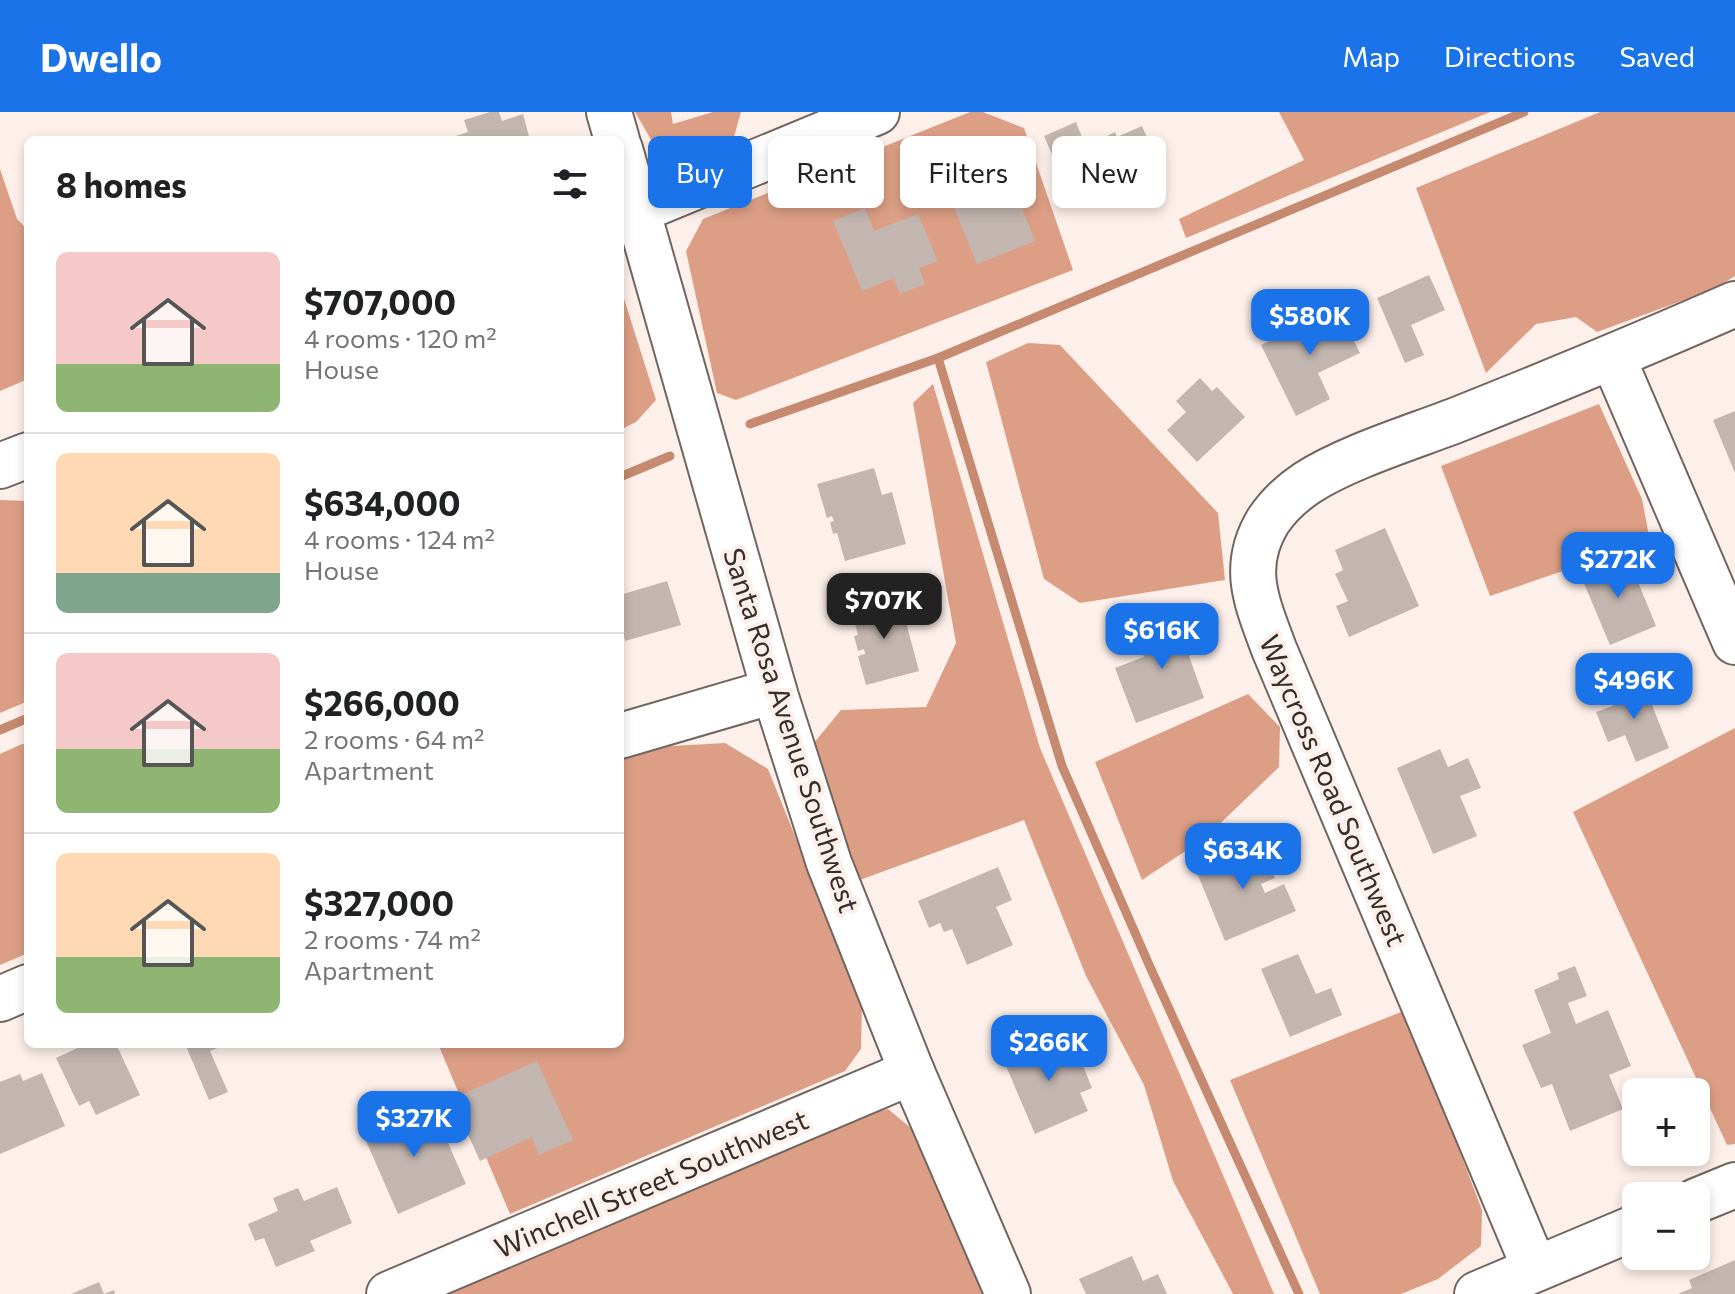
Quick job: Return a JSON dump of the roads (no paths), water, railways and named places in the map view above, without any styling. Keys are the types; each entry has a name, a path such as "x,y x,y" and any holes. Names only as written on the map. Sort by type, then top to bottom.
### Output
{"street":[{"path":"609,112 616,136"},
{"path":"629,215 877,112"},
{"name":"Santa Rosa Avenue Southwest","path":"624,178 629,215 829,863 912,1072 1008,1294"},
{"name":"Waycross Road Southwest","path":"1535,1269 1274,649 1252,583 1253,559 1269,520 1308,482 1613,358 1735,304"},
{"path":"1613,358 1735,642"},
{"path":"0,466 24,457"},
{"path":"624,735 774,691"},
{"path":"0,999 24,989"},
{"name":"Winchell Street Southwest","path":"389,1294 912,1072"},
{"path":"1710,1195 1735,1185"},
{"path":"1477,1294 1622,1233"}],"waterway":[{"path":"750,424 938,358 1524,112"},
{"path":"938,358 1062,766 1299,1294"},
{"path":"624,475 670,456"},
{"path":"0,730 24,720"}]}
